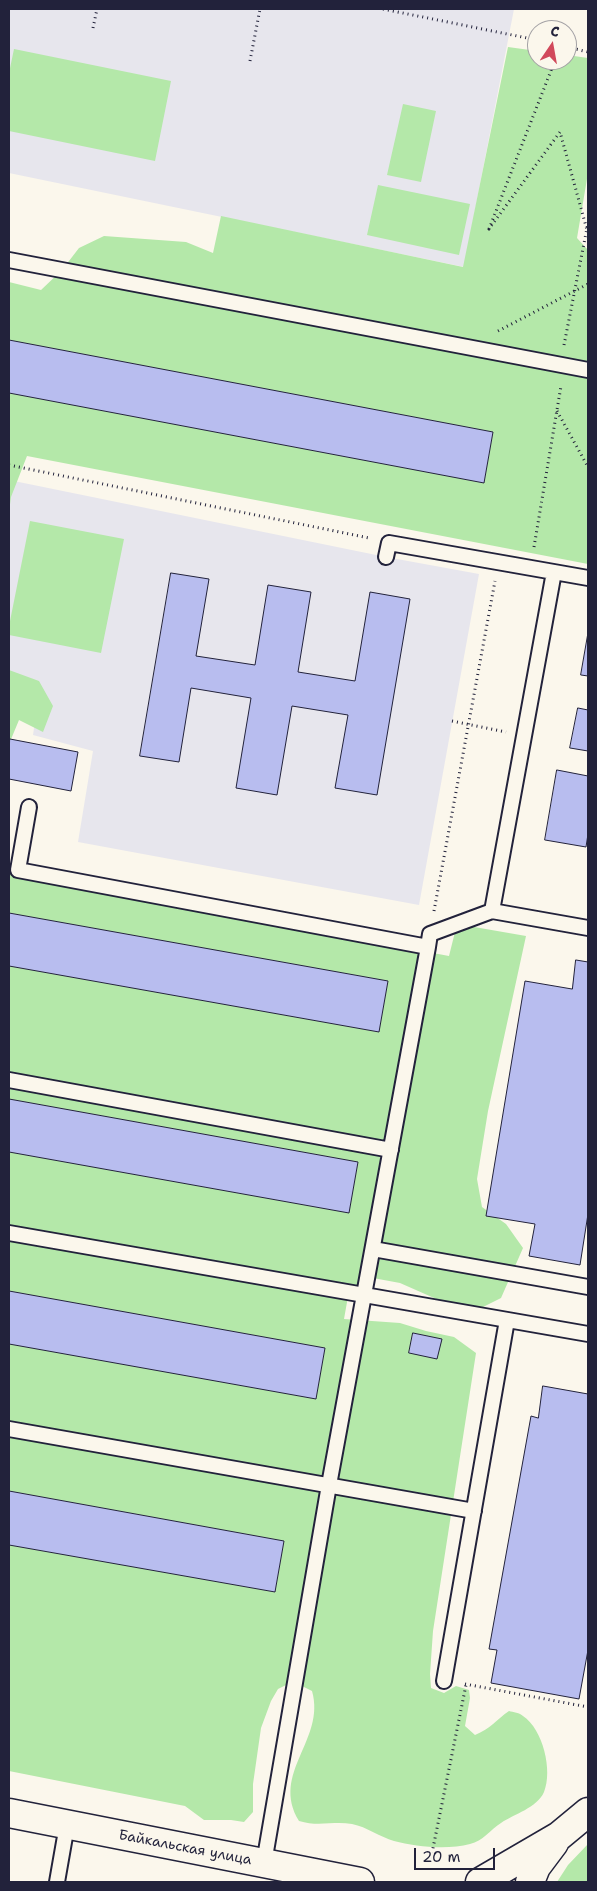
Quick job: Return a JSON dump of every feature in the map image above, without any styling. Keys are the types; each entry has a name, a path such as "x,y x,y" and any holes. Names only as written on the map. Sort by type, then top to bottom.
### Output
{"street":[{"name":"Байкальская улица","path":"9,1813 360,1882"},
{"path":"480,1882 579,1820"},
{"path":"530,1882 536,1867 579,1820"}],"lane":[{"path":"9,260 588,370"},
{"path":"386,557 389,543 588,578"},
{"path":"492,911 554,572"},
{"path":"29,808 18,870 429,940 492,911 588,928"},
{"path":"264,1863 329,1485 429,940"},
{"path":"9,1080 391,1150"},
{"path":"9,1233 588,1334"},
{"path":"372,1248 588,1287"},
{"path":"444,1681 507,1320"},
{"path":"9,1429 474,1511"},
{"path":"57,1882 67,1825"}],"path":[{"path":"93,28 97,9"},
{"path":"250,61 260,9"},
{"path":"383,9 527,38"},
{"path":"551,70 489,228 560,132 587,230"},
{"path":"530,568 561,386 560,365 576,292 588,223"},
{"path":"493,334 588,284"},
{"path":"557,411 588,467"},
{"path":"9,465 389,543"},
{"path":"429,940 498,562"},
{"path":"452,720 524,735"},
{"path":"444,1681 588,1707"},
{"path":"430,1863 466,1684"}],"shaded area":[{"path":"9,9 514,9 464,267 9,173"},
{"path":"9,480 386,557 479,574 419,905 78,842 93,751 33,735 39,693 9,685"}],"green space":[{"path":"508,47 527,50 527,70 577,70 577,56 588,58 588,173 577,238 588,250 588,564 27,456 11,497 9,512 9,393 484,483 493,432 9,340 9,282 41,290 62,270 79,248 104,236 186,242 213,253 221,216 463,267"},
{"path":"14,49 171,81 155,161 9,131 9,73"},
{"path":"403,104 436,111 421,182 387,175"},
{"path":"378,185 470,204 459,255 367,235"},
{"path":"30,521 124,539 101,653 9,635 9,626"},
{"path":"9,670 39,681 53,706 43,732 19,720 9,744"},
{"path":"9,874 449,956 457,924 526,936 488,1111 477,1179 482,1207 506,1224 523,1248 501,1298 475,1311 450,1305 400,1283 373,1278 349,1291 344,1319 400,1323 454,1337 476,1353 433,1631 431,1688 444,1693 456,1686 469,1690 470,1698 465,1726 475,1735 489,1727 509,1711 522,1715 536,1730 547,1762 547,1783 541,1798 525,1810 501,1823 479,1840 470,1844 452,1847 412,1845 394,1841 352,1824 313,1824 299,1821 292,1804 291,1787 294,1772 312,1725 314,1709 312,1691 300,1685 290,1683 278,1689 271,1701 261,1728 253,1784 253,1812 244,1822 204,1820 185,1806 9,1771 9,1545 275,1592 284,1541 9,1491 9,1344 316,1399 325,1348 9,1291 9,1152 349,1213 358,1162 9,1099 9,966 379,1032 388,981 9,913","holes":["413,1333 441,1339 437,1358 409,1352"]},
{"path":"588,1844 588,1882 557,1882 568,1865"}],"building":[{"path":"9,340 493,432 484,483 9,393"},
{"path":"171,573 209,579 196,656 255,665 268,585 311,592 298,672 355,681 370,592 410,599 377,795 335,788 348,715 292,706 277,795 236,788 251,698 191,688 179,762 140,756"},
{"path":"588,633 588,676 581,675"},
{"path":"578,708 588,710 588,751 570,748"},
{"path":"10,739 78,752 71,791 9,779"},
{"path":"557,770 588,776 588,834 586,847 545,840"},
{"path":"9,913 388,981 379,1032 9,966"},
{"path":"576,960 588,962 588,1214 580,1265 529,1256 535,1224 486,1216 525,981 572,989"},
{"path":"9,1099 358,1162 349,1213 9,1152"},
{"path":"9,1291 325,1348 316,1399 9,1344"},
{"path":"413,1333 442,1339 437,1359 409,1353"},
{"path":"543,1386 588,1394 588,1650 579,1699 491,1683 497,1650 489,1649 531,1416 538,1418"},
{"path":"9,1491 284,1541 275,1592 9,1545"}]}
